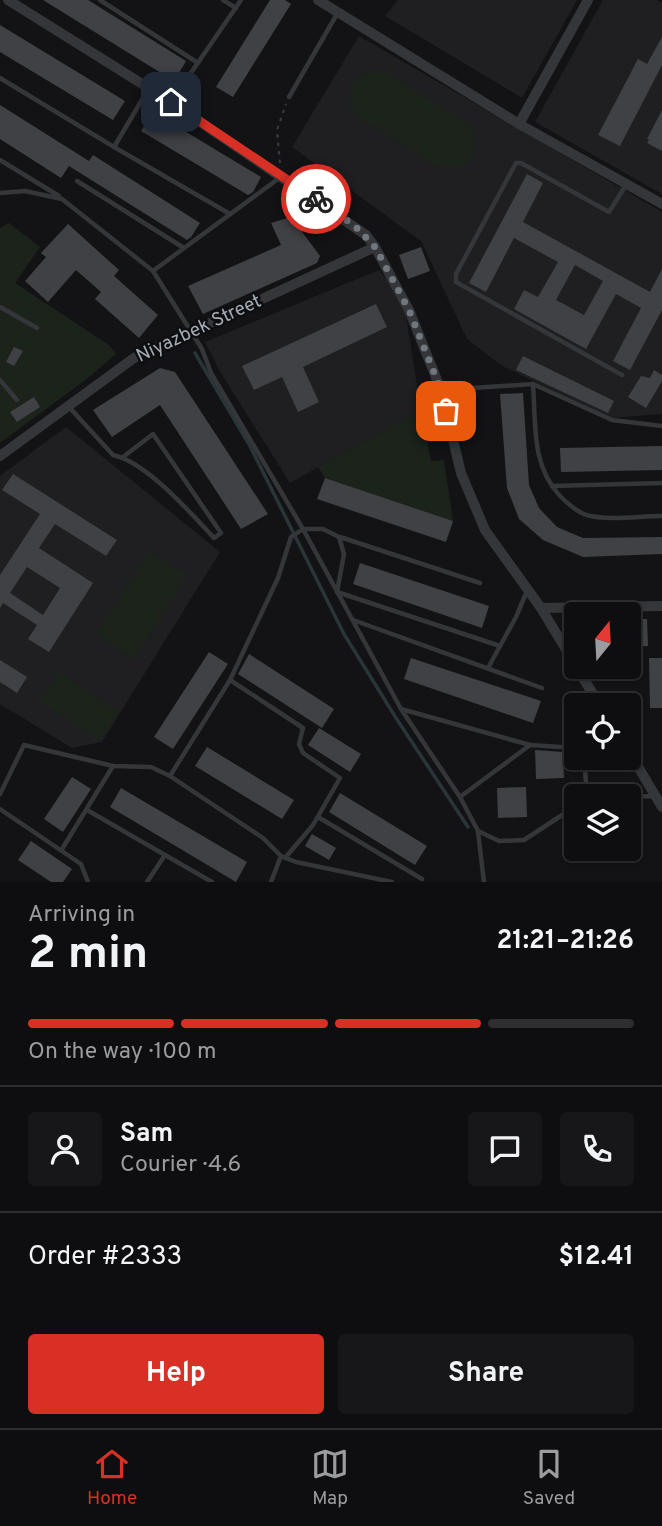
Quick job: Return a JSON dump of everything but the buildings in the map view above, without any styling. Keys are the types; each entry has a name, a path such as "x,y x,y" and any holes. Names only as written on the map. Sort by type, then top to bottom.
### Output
{"street":[{"path":"8,0 171,102 282,176 355,226 375,247 409,310 441,390 461,473 485,530 541,608 564,646"},
{"path":"318,0 519,124 662,204"},
{"path":"519,124 588,0"},
{"name":"Niyazbek Street","path":"0,456 134,358 375,247"},
{"path":"541,608 662,606"},
{"path":"640,770 659,803"}],"lane":[{"path":"100,0 198,63"},
{"path":"223,0 236,8"},
{"path":"171,102 241,0"},
{"path":"289,97 337,13"},
{"path":"0,78 230,214"},
{"path":"114,147 149,89"},
{"path":"0,160 62,199 153,271 192,331 211,373 303,529 401,709 460,797 478,831 484,882"},
{"path":"622,375 456,282 456,274 516,163 521,163 609,212 626,184"},
{"path":"153,271 282,176"},
{"path":"77,181 184,248"},
{"path":"0,193 25,191 62,199"},
{"path":"0,307 37,328"},
{"path":"0,380 17,400"},
{"path":"533,384 541,468 551,486 569,506 586,514 609,517 662,516"},
{"path":"441,390 533,384 612,420 662,426"},
{"path":"68,407 113,455 123,457 138,466 173,495 214,538 221,533 153,434 123,457"},
{"path":"551,486 662,483"},
{"path":"170,776 230,680 278,578 291,537 303,529 323,529 339,537 480,583"},
{"path":"337,592 344,554 339,537"},
{"path":"488,668 527,590"},
{"path":"337,592 500,646"},
{"path":"352,620 542,688"},
{"path":"230,680 303,729 299,744 303,753 341,778 318,817 283,857 271,882"},
{"path":"401,709 530,745 564,747"},
{"path":"460,797 530,745"},
{"path":"0,794 24,746 113,766 151,767 170,776 263,838 283,857 296,863 392,882"},
{"path":"62,849 113,766"},
{"path":"641,800 659,803"},
{"path":"0,809 80,863 88,882"},
{"path":"87,810 212,882"},
{"path":"478,831 499,841 524,840 564,814"},
{"path":"318,817 422,879"},
{"path":"147,882 165,855"}],"path":[{"path":"282,176 277,152 277,130 289,97"}],"shaded area":[{"path":"398,0 577,0 522,98 385,16"},
{"path":"603,0 657,0 662,3 662,194 535,122"},
{"path":"359,36 662,212 662,414 611,418 502,366 467,339 421,241 292,147"},
{"path":"380,71 470,125 475,145 470,160 456,168 436,166 355,115 350,99 353,85 363,75"},
{"path":"9,223 40,247 15,283 109,345 116,354 0,443 0,228"},
{"path":"379,270 403,298 421,410 290,483 219,370 205,342"},
{"path":"421,410 431,461 444,460 453,521 325,478 318,467"},
{"path":"66,427 220,552 102,742 72,748 0,704 0,476"},
{"path":"150,551 187,575 134,659 96,635"},
{"path":"60,672 119,712 99,741 40,701"}],"waterway":[{"path":"195,353 250,446 344,634 468,827"}],"way so far":[{"path":"316,199 355,226 375,247 409,310 441,390 446,411"}],"route":[{"path":"171,102 316,199"}]}
